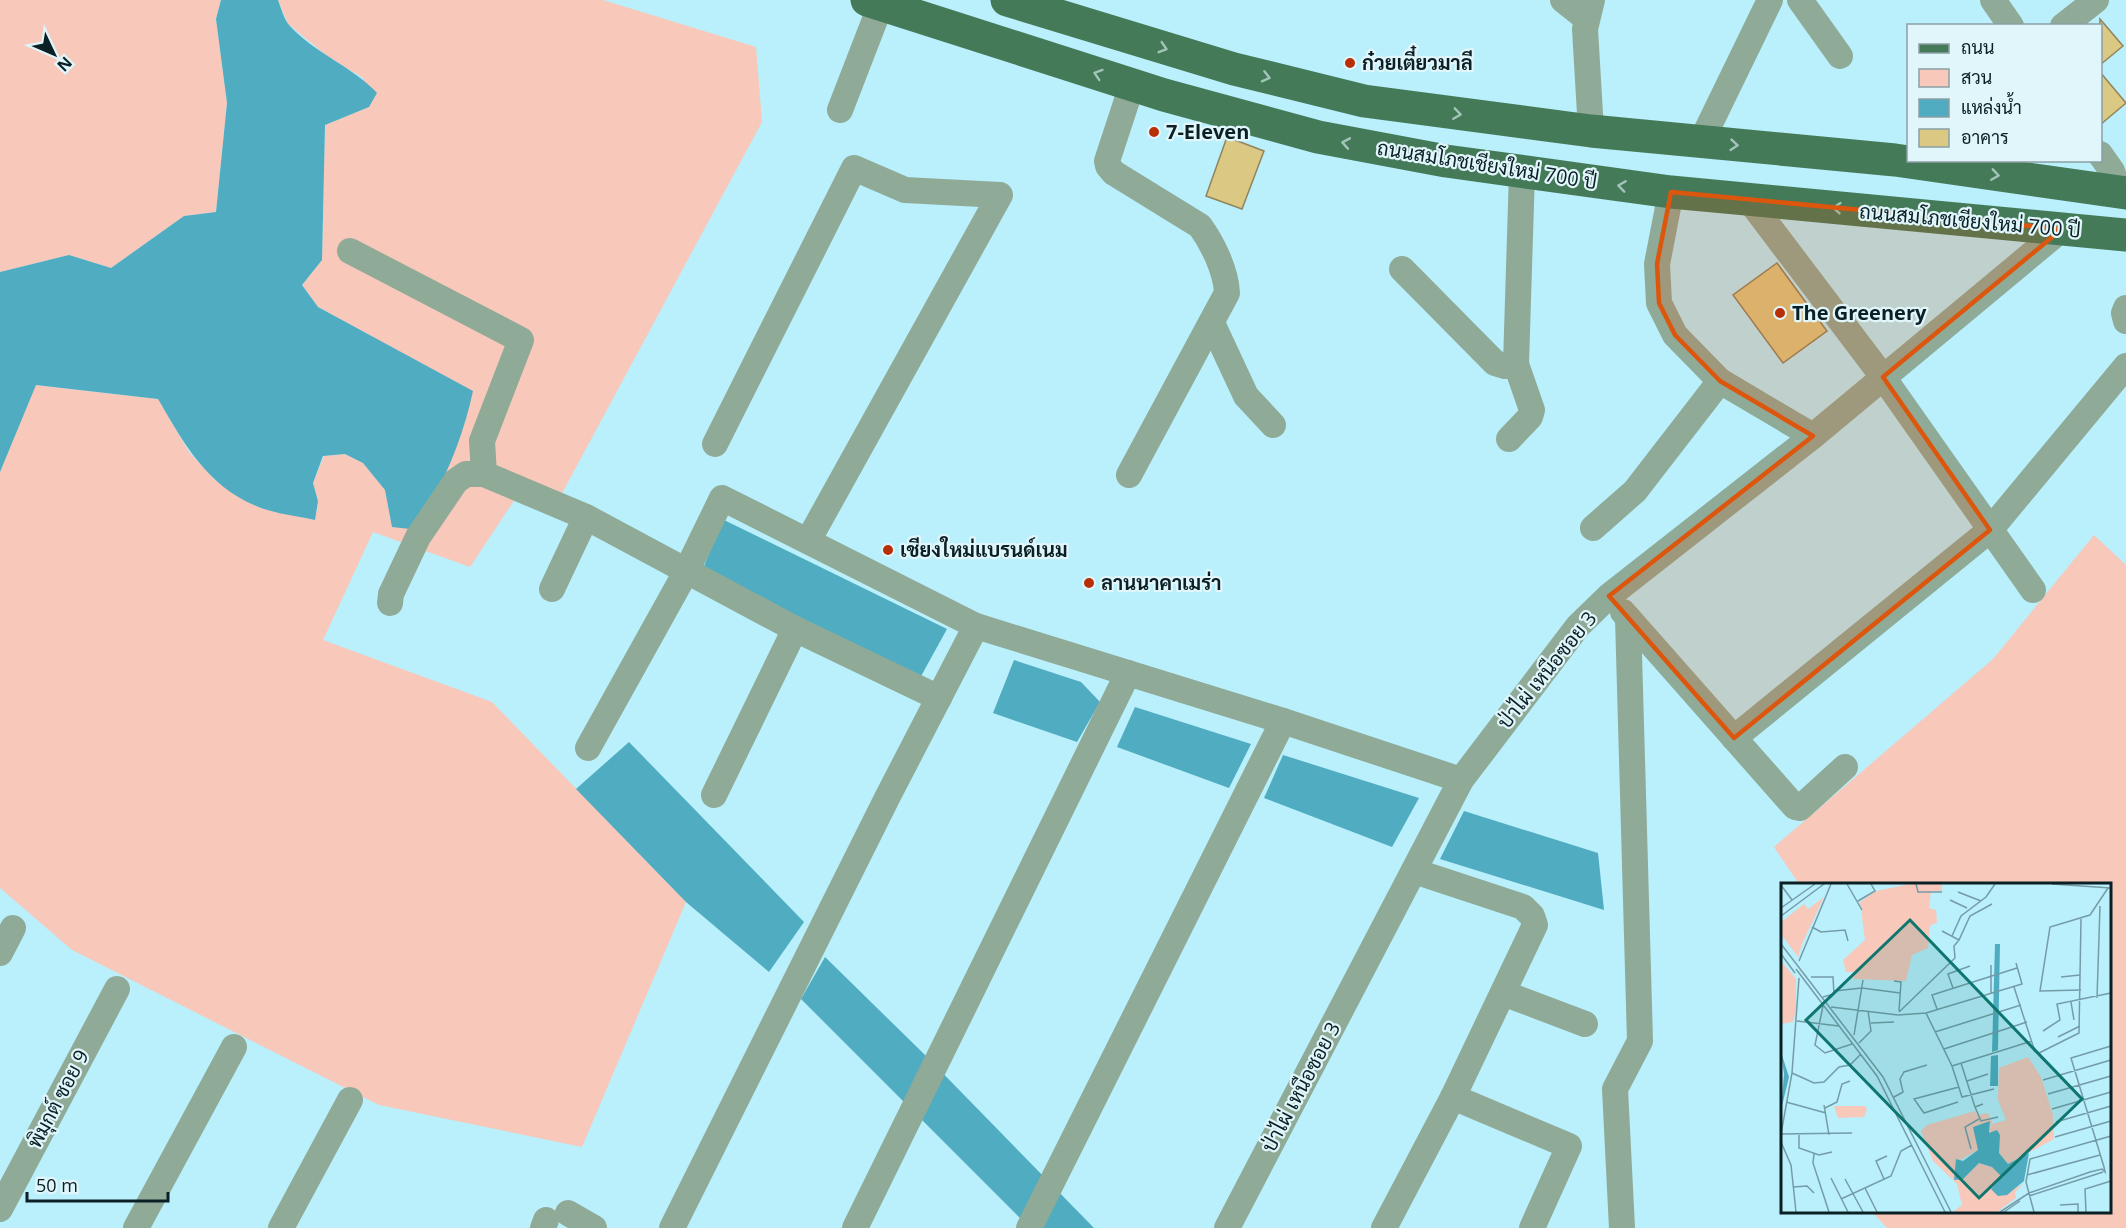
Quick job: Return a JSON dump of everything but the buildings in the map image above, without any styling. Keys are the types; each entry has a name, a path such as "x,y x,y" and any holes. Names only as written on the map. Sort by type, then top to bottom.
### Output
{"main road":[{"path":"1006,0 1234,69 1364,101 1591,131 1701,142 1902,152"},
{"name":"ถนนสมโภชเชียงใหม่ 700 ปี","path":"874,2 1132,85 1318,137 1446,161 1671,192 2126,235"},
{"path":"1958,162 2124,192"}],"street":[{"path":"1563,0 1589,10 1585,28 1591,131"},
{"path":"1701,142 1770,0"},
{"path":"1800,0 1840,56"},
{"path":"1993,0 2011,24"},
{"path":"2066,24 2096,0"},
{"path":"840,110 874,2"},
{"path":"1129,475 1227,293 1227,280 1200,226 1114,173 1108,166 1107,161 1132,85"},
{"path":"2102,157 2124,192"},
{"path":"715,444 854,168 905,190 1000,195 808,542"},
{"path":"1509,439 1530,417 1532,410 1516,364 1522,172"},
{"path":"1671,192 1657,264 1659,303 1675,335 1720,381 1813,436"},
{"path":"1749,200 1883,377 2033,590"},
{"name":"ป่าไผ่ เหนือซอย 3","path":"1227,1228 1461,780 1578,626 1609,596 1813,436 2062,229"},
{"path":"350,251 520,340 482,441 484,474"},
{"path":"1402,269 1495,363 1505,366 1516,364"},
{"path":"2126,308 2124,312 2126,321"},
{"path":"1212,323 1246,396 1273,425"},
{"path":"1734,738 1990,530 2126,366"},
{"path":"1593,528 1635,491 1720,381"},
{"path":"390,603 391,594 418,537 456,481 466,474 484,474 586,517 795,629 939,698"},
{"path":"588,748 687,570 722,498 976,626 1284,721 1461,780"},
{"path":"552,589 586,517"},
{"path":"1609,596 1795,807 1800,808 1845,767"},
{"path":"1622,1228 1615,1089 1640,1041 1628,618"},
{"path":"672,1228 976,626"},
{"path":"714,795 795,629"},
{"path":"855,1228 1128,674"},
{"path":"1029,1228 1284,721"},
{"path":"1384,1228 1453,1097 1535,925 1532,916 1523,907 1414,871"},
{"path":"0,953 13,928"},
{"name":"พิมุกต์ ซอย 9","path":"0,1209 117,989"},
{"path":"1503,993 1585,1024"},
{"path":"136,1228 234,1047"},
{"path":"1453,1097 1569,1146 1532,1228"},
{"path":"281,1228 350,1100"},
{"path":"552,1220 594,1228"}],"highlighted area":[{"path":"1671,192 2062,229 1883,377 1990,530 1734,738 1609,596 1813,436 1720,381 1675,335 1659,303 1657,264"}],"green space":[{"path":"0,0 221,0 216,19 227,103 216,212 184,216 111,268 69,255 0,272"},
{"path":"278,0 603,0 756,47 762,122 560,497 525,484 470,567 373,532 323,640 492,702 686,902 582,1147 379,1105 72,950 0,888 0,472 35,385 158,399 189,452 215,480 261,508 315,520 318,501 313,483 324,456 345,454 363,463 385,490 392,527 432,500 448,465 472,391 318,307 302,285 322,260 325,125 369,107 363,78 327,56 288,24"},
{"path":"2094,535 2126,565 2126,1228 1887,1228 1873,1213 2111,1213 2111,883 1798,883 1774,847 1993,659"}],"water":[{"path":"221,0 278,0 287,23 299,35 367,83 377,93 369,107 325,125 322,260 302,285 318,307 473,391 462,433 451,461 430,504 410,529 392,527 385,490 363,463 345,454 323,456 313,483 318,501 315,520 267,510 242,499 226,489 199,463 158,399 36,385 0,472 0,272 69,255 111,268 184,216 216,212 227,103 216,19"},
{"path":"722,519 947,629 920,678 703,569"},
{"path":"1014,660 1081,682 1100,702 1077,742 993,713"},
{"path":"1135,707 1251,744 1229,788 1117,747"},
{"path":"629,742 804,922 769,972 686,902 576,789"},
{"path":"1283,755 1419,798 1392,847 1264,798"},
{"path":"1464,811 1598,853 1604,910 1440,859"},
{"path":"825,957 923,1053 1094,1228 1030,1228 801,999"}],"place":[{"name":"ก๋วยเตี๋ยวมาลี","path":"1350,63"},
{"name":"7-Eleven","path":"1154,132"},
{"name":"The Greenery","path":"1780,313"},
{"name":"เชียงใหม่แบรนด์เนม","path":"888,550"},
{"name":"ลานนาคาเมร่า","path":"1089,583"}]}
